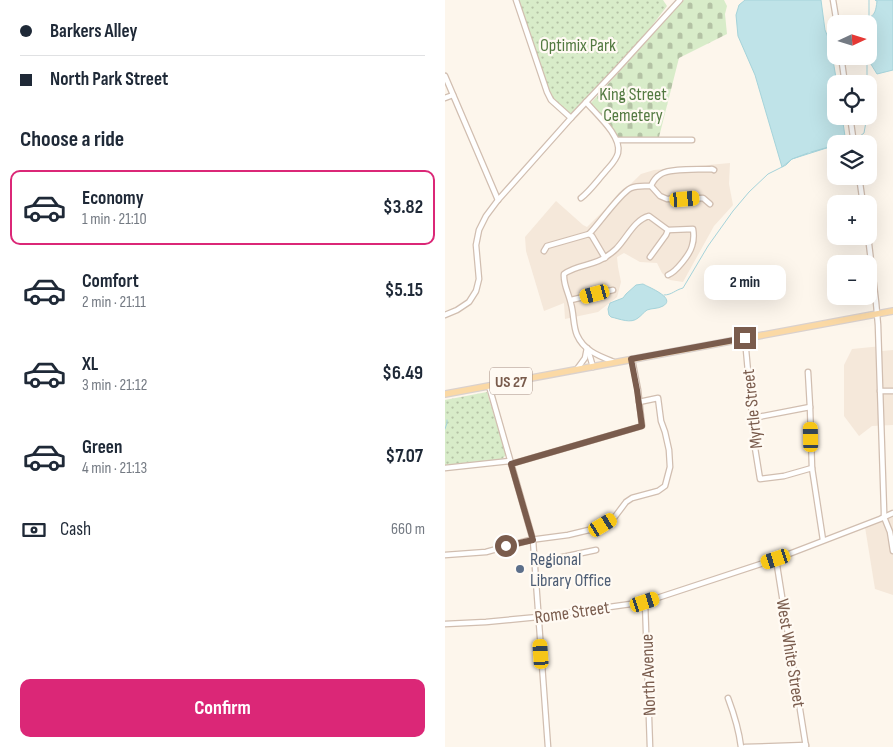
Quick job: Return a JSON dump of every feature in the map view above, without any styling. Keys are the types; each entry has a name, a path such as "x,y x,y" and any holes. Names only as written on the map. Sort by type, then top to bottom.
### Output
{"main road":[{"name":"US 27","path":"445,394 893,311"}],"street":[{"path":"516,0 547,92 551,100 571,118"},
{"path":"445,314 457,310 469,302 476,291 479,279 476,245 479,230 485,216 571,118 680,0"},
{"path":"833,0 836,15"},
{"path":"445,76 498,200"},
{"path":"445,98 453,95"},
{"path":"581,198 618,154 617,140 586,102"},
{"path":"617,140 692,140"},
{"path":"651,186 659,175 669,171 714,170"},
{"path":"544,251 547,246 589,234 629,189 640,185 651,186 660,196 667,199 703,198 709,204"},
{"path":"613,362 597,356 587,348 577,335 564,274 569,270 599,262 605,258 617,248 636,225 649,216 668,230 693,229 694,239 692,248 671,274 668,275"},
{"path":"650,258 668,230"},
{"path":"589,234 605,258"},
{"path":"869,245 877,314 884,517 890,532 893,551"},
{"path":"571,300 613,290"},
{"name":"Myrtle Street","path":"745,338 755,448 760,479 784,476 812,468"},
{"path":"587,348 593,367"},
{"path":"577,369 585,358 587,348"},
{"path":"445,468 511,462 642,426 631,359"},
{"path":"808,372 812,468 823,540"},
{"path":"489,386 533,540 548,747"},
{"path":"880,391 893,391"},
{"path":"445,555 486,552 533,540 568,535 603,525 614,518 626,502 632,498 659,491 665,486 670,467 669,450 661,421 658,398 639,402"},
{"path":"753,418 810,407"},
{"name":"Rome Street","path":"445,624 538,617 645,602 776,559 893,513"},
{"path":"534,563 596,550"},
{"name":"West White Street","path":"776,559 806,746"},
{"name":"North Avenue","path":"645,602 650,747"},
{"path":"728,698 741,747"},
{"path":"745,747 806,746"}],"shaded area":[{"path":"730,163 729,184 733,205 714,226 683,282 670,280 662,273 657,263 640,262 624,253 617,257 621,282 617,297 598,312 565,319 564,303 544,311 526,251 525,237 556,201 587,227 641,174 654,170"},
{"path":"882,346 882,351 893,350 893,425 872,426 859,436 844,416 844,365 852,349"},
{"path":"893,515 893,595 875,589 865,527"}],"green space":[{"name":"Optimix Park","path":"516,0 663,0 667,6 629,56 571,118 551,100"},
{"name":"King Street Cemetery","path":"684,0 724,0 727,6 725,14 727,34 679,58 659,137 618,138 590,104"},
{"path":"487,392 506,455 502,459 445,465 445,400"}],"water":[{"path":"745,0 821,0 827,35 827,65 834,65 836,75 827,75 827,125 843,125 845,135 827,135 827,148 792,159 782,167 755,75 738,36 736,15 739,5"},
{"path":"875,0 893,0 893,70 877,74 871,65 877,65 877,15 872,15 875,12 877,1"},
{"path":"643,284 664,296 666,303 661,307 647,310 632,321 622,320 609,315 610,303 623,298 636,285"}],"waterway":[{"path":"869,0 869,15"},
{"path":"867,65 867,75"},
{"path":"861,135 864,133 865,125"},
{"path":"811,152 827,148"},
{"path":"664,295 683,288 708,246 749,192 768,174 786,165 792,159 808,153"},
{"path":"445,429 447,420"}],"place":[{"name":"Regional Library Office","path":"520,569"}],"route":[{"path":"506,546 533,540 511,464 642,426 631,359 745,338"}]}
